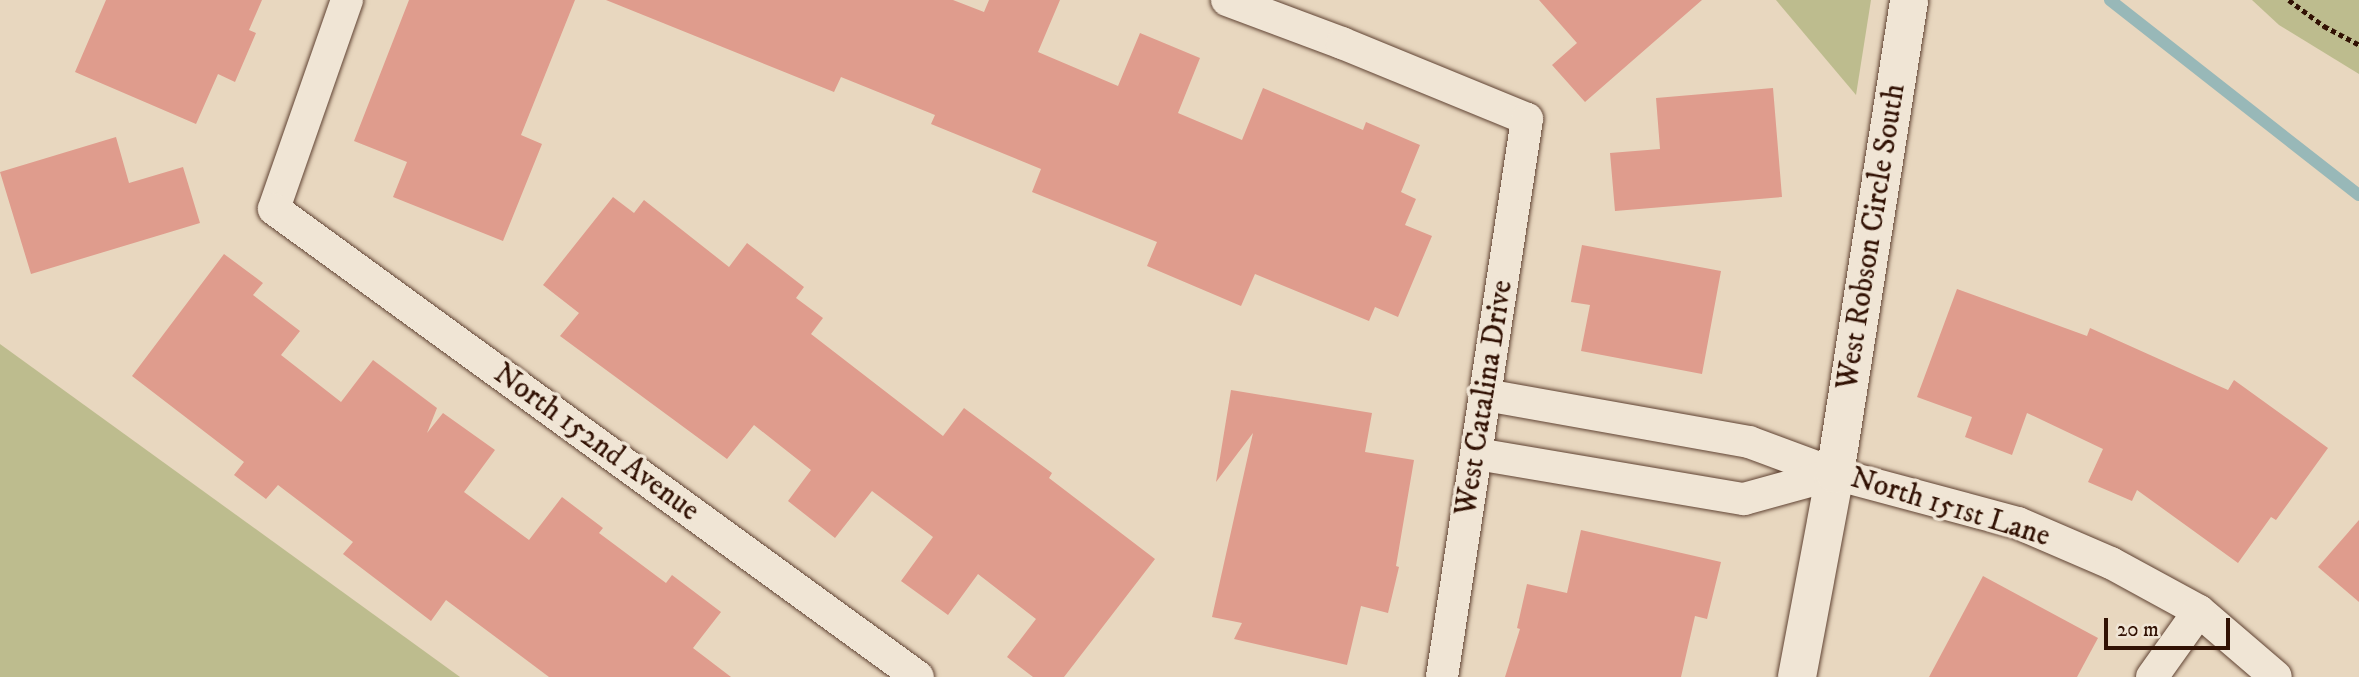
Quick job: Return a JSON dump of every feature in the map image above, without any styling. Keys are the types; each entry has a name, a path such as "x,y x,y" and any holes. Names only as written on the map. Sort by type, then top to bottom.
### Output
{"street":[{"name":"North 152nd Avenue","path":"347,0 274,209 918,677"},
{"name":"West Catalina Drive","path":"1227,0 1342,43 1527,119 1442,677"},
{"name":"West Robson Circle South","path":"1797,677 1835,474 1909,0"},
{"name":"North 151st Lane","path":"1486,395 1749,442 1835,474 2018,523 2111,563 2199,611 2276,677"},
{"name":"North 151st Lane","path":"1477,454 1744,499 1835,474"},
{"path":"2152,677 2199,611"}],"path":[{"path":"2289,0 2324,26 2359,45"}],"shaded area":[{"path":"1776,0 1871,0 1856,95"},
{"path":"2252,0 2359,0 2359,74 2279,25"},
{"path":"0,344 333,585 460,677 0,677"}],"building":[{"path":"106,0 262,0 249,30 256,33 235,82 218,74 196,124 75,72"},
{"path":"409,0 575,0 521,135 542,144 503,241 393,197 407,162 354,141"},
{"path":"606,0 953,0 984,12 989,0 1060,0 1038,52 1118,86 1140,33 1200,58 1178,113 1242,140 1263,88 1363,130 1366,122 1420,145 1401,192 1416,199 1405,225 1432,236 1398,317 1375,307 1369,321 1255,274 1241,306 1147,266 1157,242 1032,192 1041,169 931,124 935,115 841,77 834,92"},
{"path":"1539,0 1702,0 1585,102 1552,65 1577,43"},
{"path":"1773,88 1782,197 1615,211 1610,153 1660,149 1656,98"},
{"path":"116,137 129,183 183,167 200,223 31,274 0,172"},
{"path":"613,197 634,213 644,200 729,267 747,243 804,287 796,298 823,318 811,334 943,436 964,408 1052,473 1049,478 1155,559 1064,677 1033,677 1007,657 1036,619 978,574 948,615 901,581 933,537 872,491 835,538 788,501 811,470 754,425 727,459 560,336 579,313 543,285"},
{"path":"1582,245 1721,271 1702,374 1581,351 1590,305 1571,302"},
{"path":"224,254 263,283 253,295 300,331 281,355 341,402 373,360 437,408 427,433 443,413 495,450 464,492 529,540 562,497 603,528 599,533 666,583 672,575 721,612 693,648 731,677 549,677 446,600 431,621 343,554 353,542 278,485 266,499 234,475 244,462 132,376"},
{"path":"1957,289 2087,336 2090,328 2228,390 2234,380 2328,448 2276,520 2271,517 2238,563 2137,490 2132,501 2088,482 2103,449 2027,413 2012,455 1965,437 1972,417 1917,397"},
{"path":"1231,390 1372,413 1365,452 1414,460 1396,566 1399,567 1388,613 1361,606 1347,665 1234,639 1242,623 1212,617 1253,433 1216,482"},
{"path":"2359,520 2359,602 2318,567"},
{"path":"1581,530 1721,562 1707,619 1695,616 1681,677 1505,677 1520,629 1517,628 1527,584 1567,593"},
{"path":"1983,576 2098,638 2077,677 1929,677"}],"waterway":[{"path":"2110,0 2359,195"}]}
